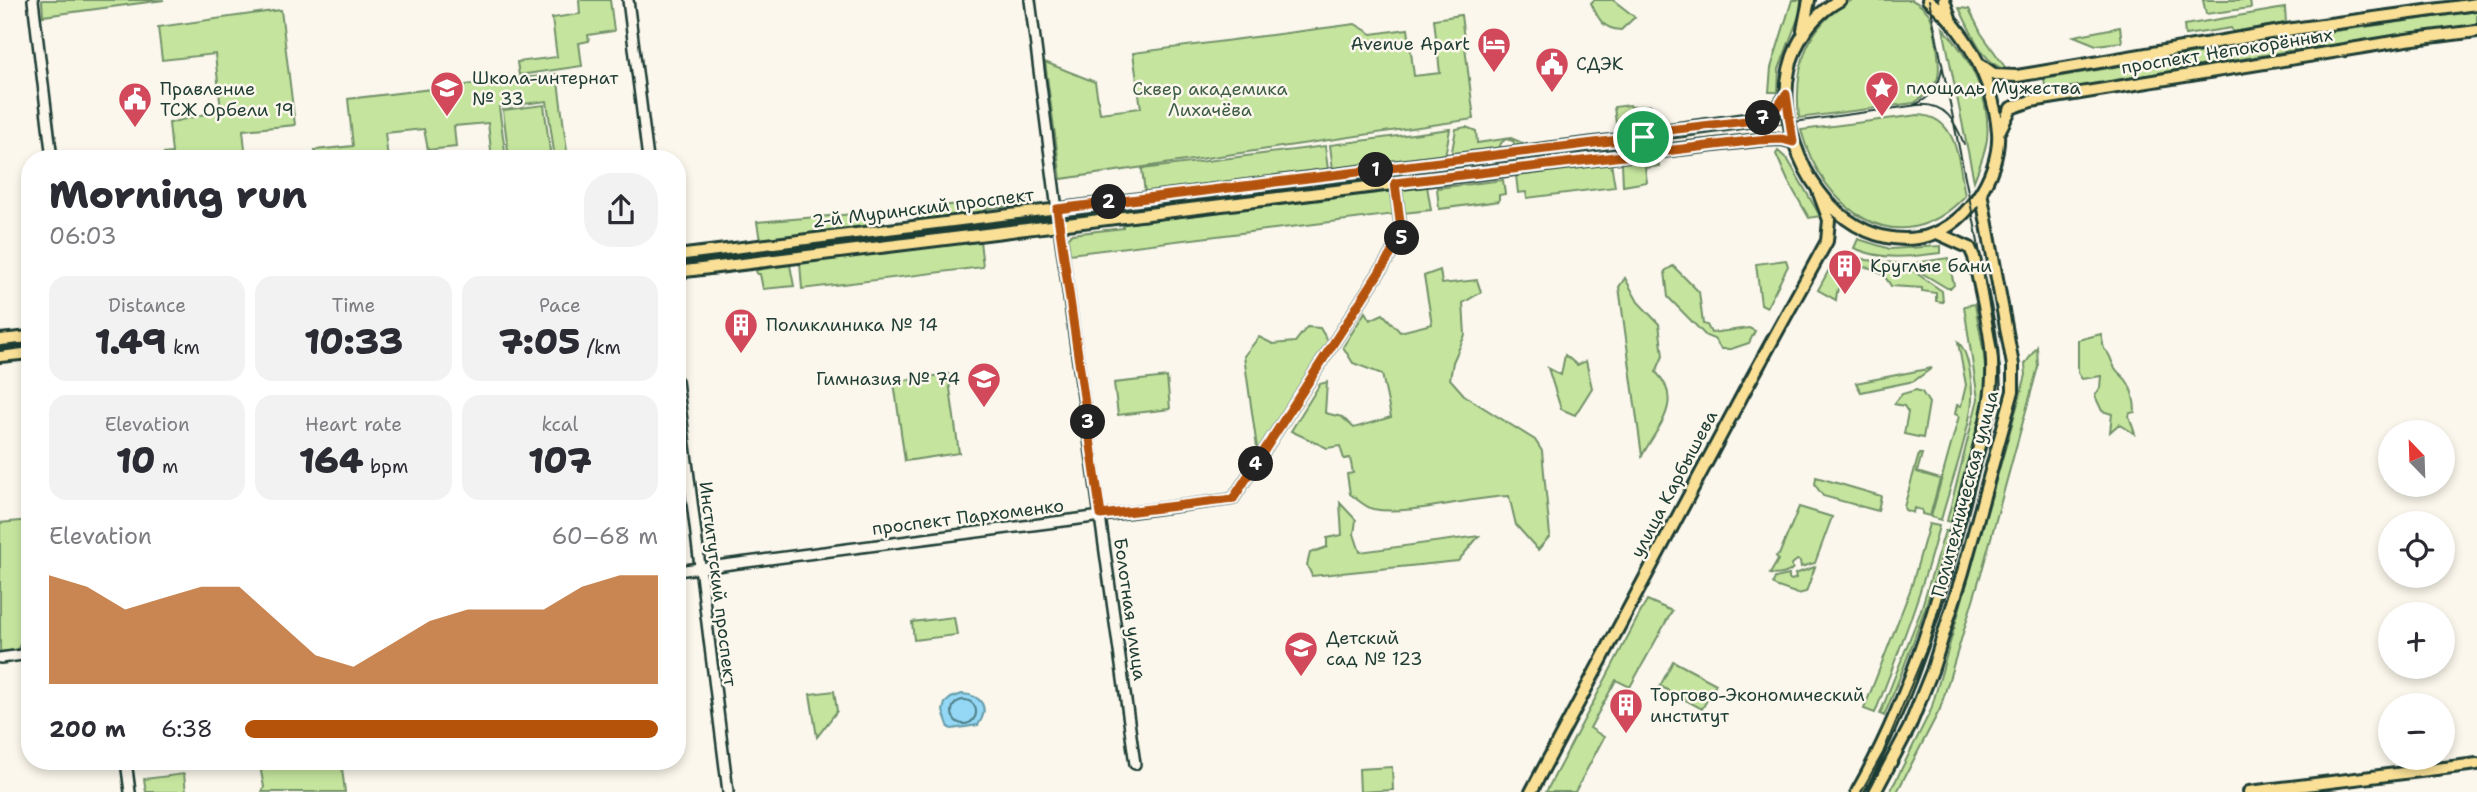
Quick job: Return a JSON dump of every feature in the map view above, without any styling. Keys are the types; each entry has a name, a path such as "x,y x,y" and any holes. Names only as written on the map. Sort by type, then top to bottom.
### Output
{"main road":[{"path":"1809,0 1802,33 1793,55 1786,94 1793,142 1818,191 1842,215 1868,231 1895,238 1919,238 1937,233 1954,222 1981,192 1993,163 1998,133 1992,97 1981,65 1951,20 1944,0"},
{"path":"1802,33 1817,16 1840,0"},
{"path":"1928,0 1951,20"},
{"name":"проспект Непокорённых","path":"1981,65 1995,75 2017,76 2268,33 2477,4"},
{"name":"проспект Непокорённых","path":"1998,133 2003,118 2011,108 2023,103 2406,40 2477,31"},
{"name":"2-й Муринский проспект","path":"686,255 1643,137 1668,130 1767,117 1774,113 1786,94"},
{"name":"2-й Муринский проспект","path":"686,271 1758,140 1782,139 1793,142"},
{"name":"улица Карбышева","path":"1531,792 1828,240 1829,220 1818,191"},
{"name":"Политехническая улица","path":"1875,792 1909,728 1932,671 1963,572 2012,391 2013,365 1981,192"},
{"name":"Политехническая улица","path":"1857,792 1883,745 1911,680 1929,628 1992,389 1992,360 1974,257 1970,248 1937,233"},
{"path":"0,340 21,338"},
{"path":"0,356 21,354"},
{"path":"1983,428 1989,437 2002,434"},
{"path":"2249,792 2477,767"},
{"path":"2291,792 2477,767"}],"street":[{"path":"33,0 51,150"},
{"path":"628,0 647,150"},
{"name":"Болотная улица","path":"1030,0 1135,764"},
{"name":"проспект Пархоменко","path":"686,570 1233,499 1402,237 1395,183"},
{"name":"Институтский проспект","path":"686,454 728,792"},
{"path":"0,658 21,655"},
{"path":"127,770 130,792"}],"green space":[{"path":"42,0 164,0 43,16"},
{"path":"579,0 610,0 614,31 588,35 589,41 579,43 582,66 519,75 517,62 557,57 552,18 580,14"},
{"path":"1594,0 1613,0 1635,17 1621,30 1609,27 1596,13 1591,3"},
{"path":"1792,0 1801,0 1800,13 1779,69 1778,92 1769,92 1771,68"},
{"path":"1852,0 1912,0 1923,8 1929,14 1935,37 1939,67 1937,80 1927,93 1914,103 1799,118 1799,82 1806,50 1823,22"},
{"path":"2203,0 2250,0 2251,8 2206,14"},
{"path":"1959,8 1969,9 1981,33 2007,70 1990,61 1972,35"},
{"path":"2285,8 2286,23 2233,32 2231,28 2185,35 2184,25"},
{"path":"281,10 295,125 243,130 245,150 172,150 169,123 221,110 215,54 162,60 158,27"},
{"path":"2477,11 2477,24 2295,50 2046,92 2044,79 2293,37"},
{"name":"Сквер академика Лихачёва","path":"1461,15 1474,119 1061,179 1045,62 1095,82 1100,113 1141,108 1133,53 1355,24 1372,34 1408,29 1414,76 1440,73 1434,19"},
{"path":"2120,27 2122,42 2096,45 2074,36"},
{"path":"1943,28 1970,65 1986,109 1987,139 1974,181"},
{"path":"557,74 567,150 554,150 547,101 499,107 505,150 491,150 488,123 454,126 456,147 428,150 424,129 385,133 387,150 315,150 353,146 348,99"},
{"path":"544,105 550,150 508,150 503,110"},
{"path":"1651,105 1652,112 1644,113 1645,126 1617,131 1614,107"},
{"path":"1918,115 1932,117 1949,133 1955,144 1965,196 1939,217 1914,227 1889,227 1865,219 1844,204 1826,183 1811,158 1801,130"},
{"path":"1466,127 1476,131 1477,143 1511,138 1527,145 1516,146 1513,141 1506,139 1499,149 1454,155 1452,151 1456,129"},
{"path":"1450,129 1445,156 1333,170 1330,145"},
{"path":"1325,146 1328,170 1145,193 1142,169"},
{"path":"1778,151 1788,160 1820,216 1809,218 1788,181 1776,154"},
{"path":"1658,159 1659,166 1645,168 1647,182 1623,186 1622,162"},
{"path":"1611,163 1615,187 1527,198 1526,192 1518,193 1516,175"},
{"path":"1503,180 1505,194 1499,195 1499,201 1439,209 1437,188"},
{"path":"1427,186 1431,210 1403,213 1400,189"},
{"path":"1393,190 1396,214 1070,254 1068,238 1072,234 1123,228 1123,224"},
{"path":"1026,196 1027,204 984,209 984,213 918,221 917,209"},
{"path":"866,213 868,228 760,241 757,222"},
{"path":"1858,239 1890,249 1941,246 1941,253 1907,257 1875,255 1854,248"},
{"path":"980,241 983,267 802,289 800,263"},
{"path":"1843,252 1867,260 1903,264 1942,291 1943,302 1936,301 1936,293 1922,291 1922,288 1891,286 1884,276 1867,267 1850,272 1843,279 1836,300 1818,290 1836,257"},
{"path":"1948,258 1954,285 1951,288 1907,264"},
{"path":"1786,260 1788,266 1767,307 1761,304 1756,264"},
{"path":"790,265 794,286 763,289 760,274 757,274 756,270"},
{"path":"1673,266 1699,292 1703,324 1707,325 1711,333 1749,328 1755,331 1749,343 1721,349 1714,339 1706,336 1668,297 1665,271"},
{"path":"1440,270 1442,284 1477,280 1481,292 1463,303 1465,335 1453,362 1450,379 1465,396 1535,440 1542,451 1550,536 1538,550 1516,525 1509,496 1404,510 1373,509 1350,494 1347,474 1353,473 1350,458 1344,459 1340,446 1327,448 1291,431 1320,384 1327,382 1325,413 1342,417 1354,428 1391,417 1382,374 1353,363 1343,347 1365,312 1370,320 1383,314 1400,332 1432,324 1424,276"},
{"path":"1625,278 1638,302 1659,324 1663,356 1656,372 1668,394 1666,414 1642,456 1619,287"},
{"path":"1975,304 1984,355 1985,385 1976,437 1951,522 1947,521 1978,399 1964,306"},
{"path":"1307,327 1320,328 1329,343 1258,455 1244,356 1259,337 1273,344 1295,342"},
{"path":"2101,334 2104,349 2131,391 2135,412 2129,416 2135,434 2119,424 2110,432 2112,414 2102,411 2095,396 2100,388 2101,376 2082,379 2078,373 2078,340"},
{"path":"1958,342 1966,355 1972,402 1965,437 1941,520 1931,517 1959,416 1955,414 1957,405 1961,406 1966,385"},
{"path":"2037,347 2038,367 1983,567 1940,709 1897,792 1890,792 1931,710 2026,375 2025,364"},
{"path":"1565,355 1577,365 1586,361 1592,388 1575,415 1561,409 1548,368 1561,375"},
{"path":"1932,368 1914,381 1861,392 1856,383"},
{"path":"948,374 959,453 905,461 894,382"},
{"path":"1167,377 1170,409 1118,415 1114,383"},
{"path":"1916,390 1922,392 1929,403 1923,438 1904,434 1908,412 1904,406 1894,404 1902,394"},
{"path":"1919,454 1922,454 1917,472 1940,479 1930,516 1922,514 1922,510 1914,508 1913,513 1904,507"},
{"path":"1816,477 1881,496 1878,511 1823,496 1815,485"},
{"path":"1340,503 1356,520 1354,534 1360,552 1479,536 1458,561 1312,576 1307,565 1310,553 1327,547 1327,538 1342,535"},
{"path":"1799,507 1832,517 1815,563 1801,567 1800,561 1797,560 1788,572 1770,574 1778,560 1776,556 1779,555"},
{"path":"21,521 21,643 17,650 0,652 0,523"},
{"path":"1929,524 1939,526 1933,550 1875,713 1864,709 1911,588"},
{"path":"1945,531 1949,531 1927,601 1884,716 1880,714 1920,613"},
{"path":"1815,567 1806,592 1798,594 1773,583 1775,578 1789,575 1792,580 1796,578 1795,574"},
{"path":"1647,600 1672,611 1630,687 1616,680 1590,728 1604,737 1575,792 1546,792"},
{"path":"954,617 957,635 914,640 912,622"},
{"path":"1673,661 1716,684 1702,709 1660,686"},
{"path":"834,691 837,711 817,737 810,694"},
{"path":"1392,767 1393,790 1360,792 1359,769"},
{"path":"261,770 342,770 345,792 262,792 264,787"},
{"path":"184,774 186,792 146,792 144,779"}],"water":[{"path":"962,694 979,700 983,708 982,719 978,725 949,728 943,711 945,703"}],"tram line":[{"path":"1861,792 1883,753 1929,642 2001,391 2000,368 1976,231 1929,0"},
{"path":"1914,105 1934,91 1942,68"},
{"path":"686,260 1684,137 1918,105 1936,107 1948,115 1964,144"},
{"path":"0,351 21,348"}],"place":[{"name":"Avenue Apart","path":"1494,74"},
{"name":"СДЭК","path":"1552,94"},
{"name":"Школа-интернат № 33","path":"447,118"},
{"name":"площадь Мужества","path":"1882,118"},
{"name":"Правление ТСЖ Орбели 19","path":"135,129"},
{"name":"Круглые бани","path":"1845,296"},
{"name":"Поликлиника № 14","path":"741,355"},
{"name":"Гимназия № 74","path":"984,409"},
{"name":"Детский сад № 123","path":"1301,678"},
{"name":"Торгово-Экономический институт","path":"1626,735"}],"route":[{"path":"1786,94 1793,142 1782,139 1758,140 1395,183 1402,237 1233,499 1101,515 1057,209 1643,137 1668,130 1767,117 1774,113 1786,94"}]}
